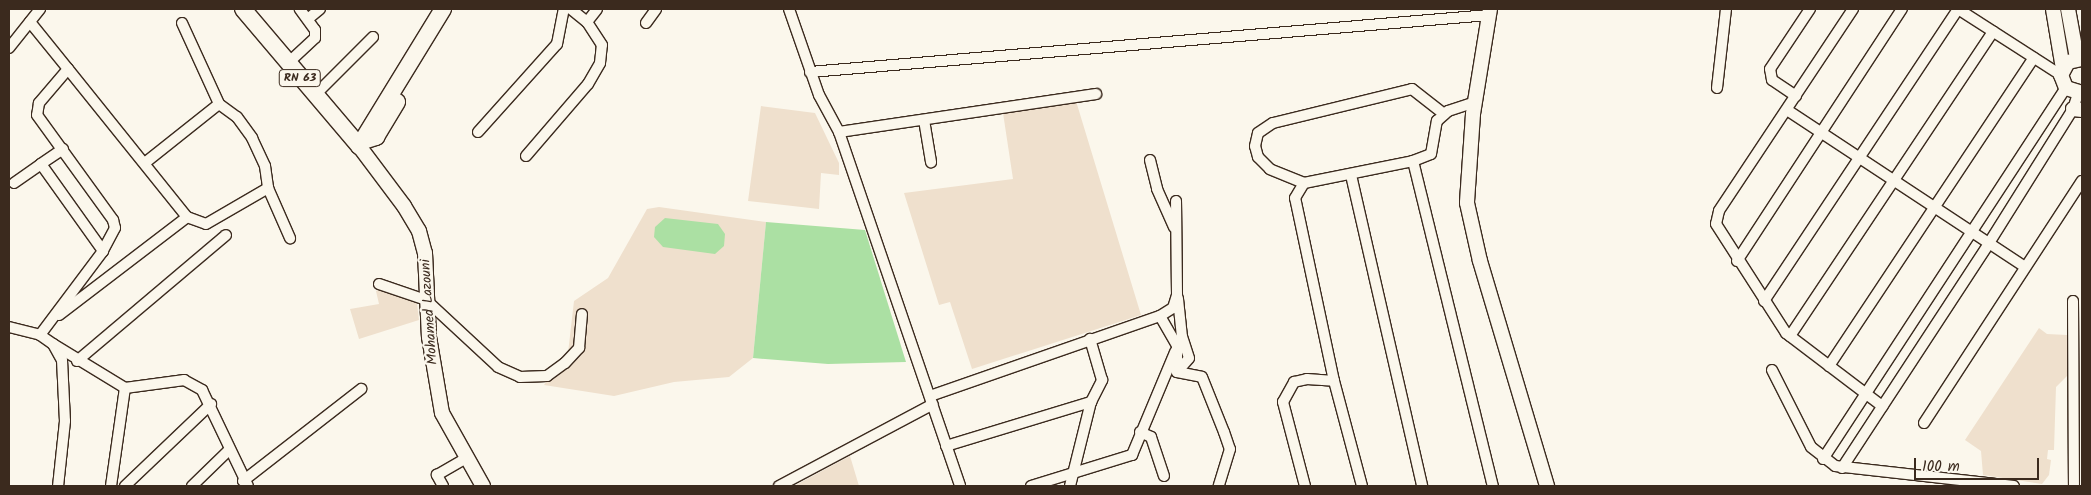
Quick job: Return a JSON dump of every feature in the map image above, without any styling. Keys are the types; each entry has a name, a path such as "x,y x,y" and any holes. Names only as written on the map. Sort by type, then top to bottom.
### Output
{"main road":[{"name":"RN 63","path":"245,9 287,64 361,144"},
{"path":"361,144 365,132 443,9"},
{"path":"361,144 376,137 455,9"}],"street":[{"path":"9,48 40,9"},
{"path":"287,64 316,38 316,30 300,9"},
{"path":"308,18 320,9"},
{"path":"478,132 557,44 564,9"},
{"path":"526,156 588,84 600,63 602,45 587,22 571,9"},
{"path":"587,22 597,9"},
{"path":"646,23 656,9"},
{"path":"789,9 810,72 839,132 960,486"},
{"path":"1717,88 1726,9"},
{"path":"1796,96 1772,80 1770,69 1810,9"},
{"path":"1853,9 1716,217 1717,230 1764,301 1790,336 1882,406"},
{"path":"1737,261 1902,9"},
{"path":"1764,301 1958,9 2034,58 2073,87"},
{"path":"1842,468 2078,110 2053,9"},
{"path":"1823,459 1970,231 2073,87 2080,58 2068,9"},
{"path":"810,72 1490,12 1475,102 1468,172 1468,212 1547,486"},
{"path":"30,22 146,162 187,217 206,224 268,188"},
{"path":"182,23 219,104 237,117 252,138 265,166 268,188 290,238"},
{"path":"1790,336 1993,32"},
{"path":"314,95 373,37"},
{"path":"1829,366 2034,58"},
{"path":"40,335 46,324 113,236 113,220 36,110 68,69"},
{"path":"1444,114 1412,89 1274,122 1258,133 1255,146 1258,157 1270,169 1304,183 1351,175 1413,161 1431,154 1437,121 1444,114 1475,102"},
{"path":"839,132 1096,94"},
{"path":"146,162 219,104"},
{"path":"1787,110 2026,267"},
{"path":"924,120 931,162"},
{"name":"Mohamed Lazouni","path":"361,144 419,230 425,253 426,300 434,380 442,413 483,486"},
{"path":"14,182 63,149"},
{"path":"1150,160 1157,189 1176,231"},
{"path":"1413,161 1493,486"},
{"path":"42,164 103,251"},
{"path":"1351,175 1422,486"},
{"path":"1924,423 2082,181"},
{"path":"1304,183 1295,198 1334,381 1362,486"},
{"path":"1176,201 1177,295 1182,337 1189,358 1177,372"},
{"path":"46,324 187,217"},
{"path":"77,361 226,235"},
{"path":"379,284 426,300 498,367 520,377 546,376 566,363 579,348 582,314"},
{"path":"779,486 931,400 1090,339 1160,316 1173,308 1177,295"},
{"path":"2073,301 2074,486"},
{"path":"1160,316 1177,346 1177,372"},
{"path":"9,327 40,335 77,361 125,388 184,380 202,390 211,404 229,450 246,484 361,389"},
{"path":"1070,486 1076,472 1091,402 1102,380 1090,339"},
{"path":"53,344 62,360 64,379 65,422 58,486"},
{"path":"1031,486 1132,455 1177,346"},
{"path":"1772,370 1807,440 1823,459 1842,468 2014,486"},
{"path":"1177,372 1202,377 1224,432 1230,449 1219,486"},
{"path":"1306,486 1283,402 1294,382 1334,381"},
{"path":"112,486 125,388"},
{"path":"946,446 1091,402"},
{"path":"124,486 211,404"},
{"path":"1140,432 1151,437 1164,476"},
{"path":"192,486 229,450"},
{"path":"443,486 437,475 466,458"}],"shaded area":[{"path":"1076,101 1141,315 972,369 950,302 939,305 904,193 1013,179 1003,113"},
{"path":"761,106 815,113 839,163 839,175 821,173 819,209 748,201"},
{"path":"659,207 766,222 753,358 729,377 674,382 614,396 544,385 568,353 574,301 608,278 647,209"},
{"path":"383,288 416,295 419,320 359,339 350,309 379,304 376,291"},
{"path":"2039,328 2047,334 2067,335 2067,376 2056,387 2054,450 2048,450 2047,459 2051,460 2049,475 2042,484 1983,475 1981,451 1965,440"},
{"path":"850,456 859,486 794,486"}],"green space":[{"path":"665,218 718,224 725,234 724,246 715,254 663,247 654,237 655,227"},
{"path":"766,222 865,230 906,362 828,364 753,358"}]}
